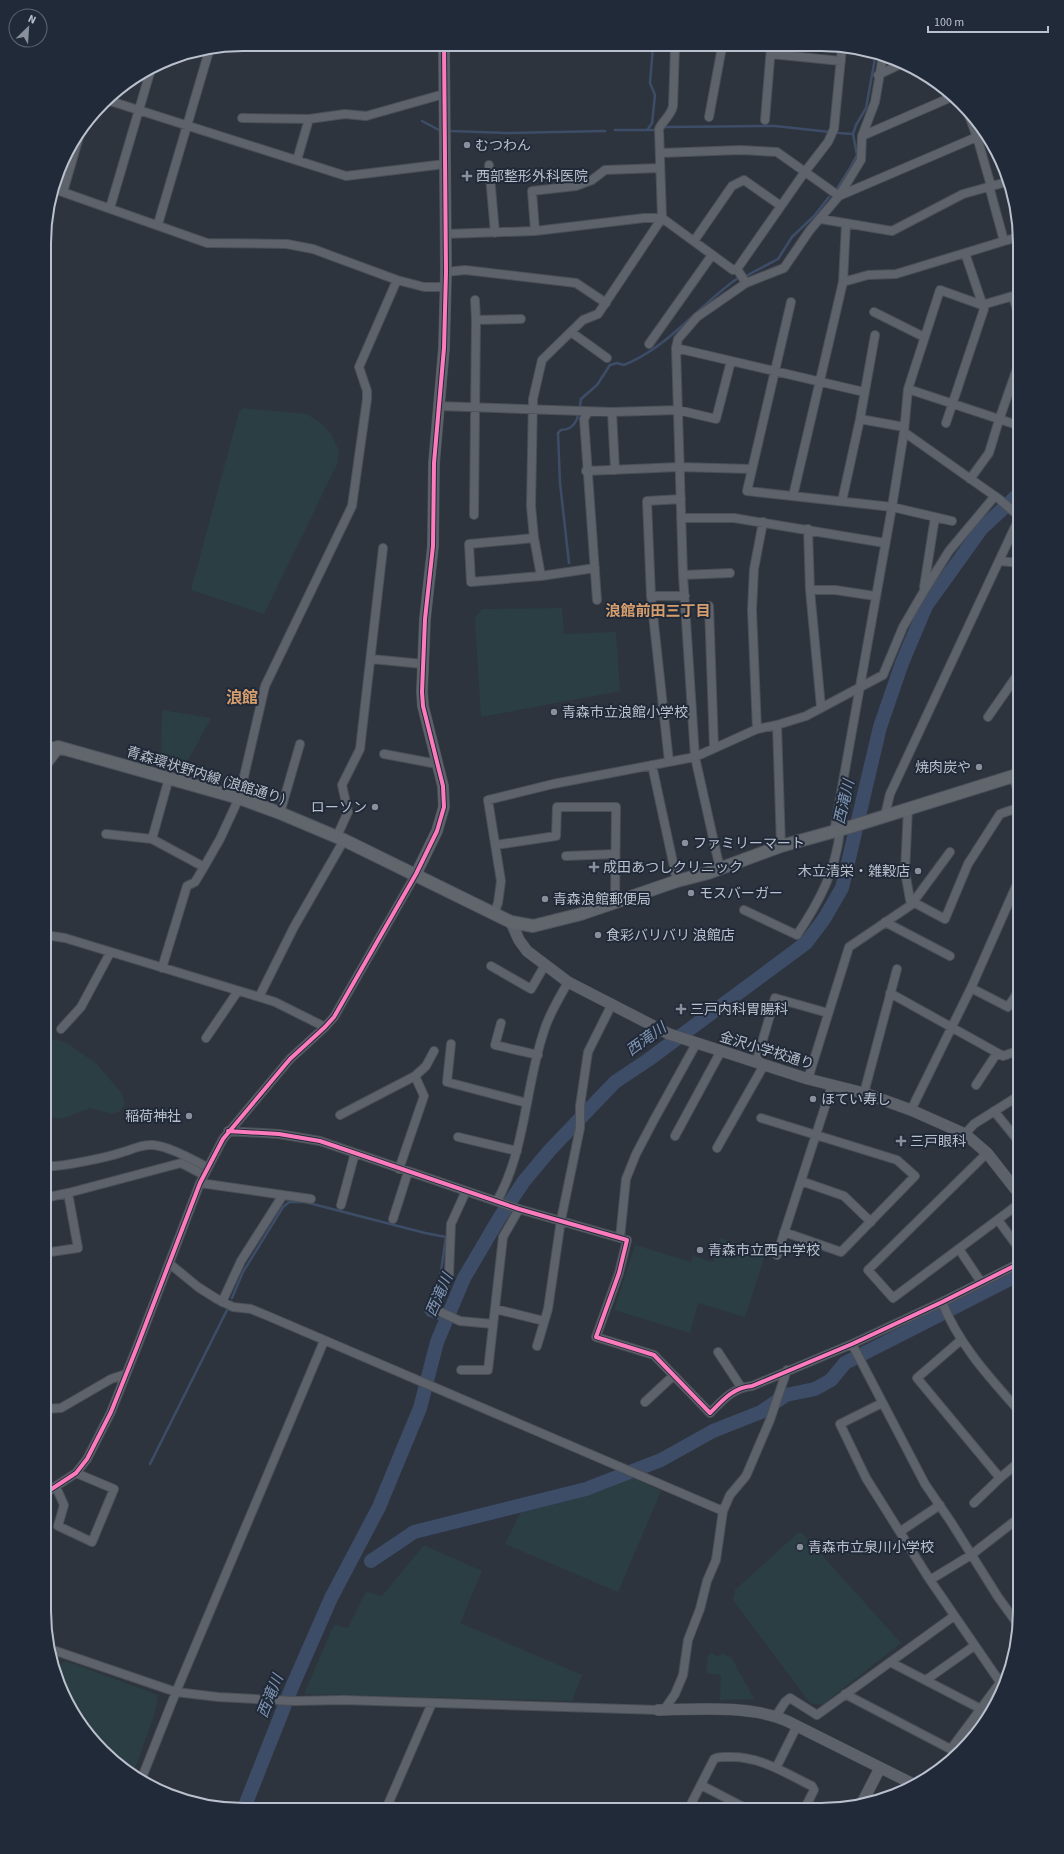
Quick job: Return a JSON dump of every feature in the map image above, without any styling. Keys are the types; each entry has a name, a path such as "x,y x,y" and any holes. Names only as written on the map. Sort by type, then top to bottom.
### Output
{"main road":[{"name":"青森環状野内線 (浪館通り)","path":"58,747 239,798 280,813 341,838 511,922 533,926 546,924 615,903 677,881 720,869 781,846 1013,776"},
{"path":"51,756 58,747"}],"street":[{"path":"51,1490 76,1473 87,1459 111,1412 200,1184 228,1131 290,1059 325,1028 334,1017 416,874 437,831 444,807 443,786 423,706 423,664 425,619 433,546 434,463 444,348 446,234 444,51"},
{"path":"540,576 531,506 532,409 542,360 583,320 598,314 662,218 659,129 661,124 672,113 675,51"},
{"path":"709,117 721,51"},
{"path":"765,120 771,51 841,60"},
{"path":"737,269 804,173 828,142 834,129 842,52"},
{"path":"158,224 208,55"},
{"path":"720,869 695,757 683,575 676,348 678,338 697,318 746,283 784,268 810,230 821,219 829,205 839,196 861,160 862,136 875,102 878,75 882,61"},
{"path":"878,75 895,66"},
{"path":"110,208 149,76"},
{"path":"242,118 309,119 345,114 366,116 444,94"},
{"path":"862,136 947,99"},
{"path":"113,102 346,176 445,164"},
{"path":"297,160 309,119"},
{"path":"973,126 1004,241"},
{"path":"839,196 980,136"},
{"path":"660,153 741,150 777,152 804,173 839,196"},
{"path":"63,192 75,151"},
{"path":"489,165 495,232"},
{"path":"535,231 532,191 576,186 592,180 605,170 660,168"},
{"path":"694,241 732,186 744,180 781,206"},
{"path":"821,219 892,231 963,194 1003,183"},
{"path":"59,191 207,242 286,244 313,249 397,280 424,287 445,287"},
{"path":"446,234 535,231 644,218 662,218 733,270 737,269"},
{"path":"793,496 843,282 846,224"},
{"path":"843,282 868,275 896,274 1013,239"},
{"path":"946,423 984,309 965,253"},
{"path":"649,344 712,255"},
{"path":"737,269 746,283"},
{"path":"446,272 465,270 576,283 606,303"},
{"path":"162,968 187,886 195,882 204,867 220,839 239,798 265,686 352,506 367,399 367,391 359,367 397,280"},
{"path":"744,910 797,935 826,886 836,859 860,688 904,430 908,389 940,290 982,305 1013,296"},
{"path":"474,515 475,300"},
{"path":"791,302 747,491 892,507 952,521"},
{"path":"874,312 924,337"},
{"path":"476,320 520,318"},
{"path":"571,332 607,358"},
{"path":"842,501 860,419 875,335"},
{"path":"676,348 864,392"},
{"path":"438,406 612,412 678,410 716,419 731,361"},
{"path":"970,479 989,453 998,420 1013,379"},
{"path":"908,389 1013,424"},
{"path":"583,411 586,471 597,600"},
{"path":"612,412 615,470"},
{"path":"860,419 904,430 1013,511"},
{"path":"586,471 679,467 752,469"},
{"path":"494,914 498,903 501,881 488,800 553,784 695,757 757,729 777,725 806,716 883,676 903,628 949,551 997,498"},
{"path":"669,762 651,596 647,501 681,499"},
{"path":"924,591 935,517"},
{"path":"682,518 734,518 808,529 885,543"},
{"path":"757,729 752,610 754,569 763,522"},
{"path":"808,529 810,590 821,707"},
{"path":"884,815 890,794 1013,532"},
{"path":"534,538 469,544 471,582 540,576 595,568"},
{"path":"259,997 341,838 348,812 342,785 360,749 383,548"},
{"path":"1000,561 1013,562"},
{"path":"683,575 730,573"},
{"path":"810,590 835,590 875,596"},
{"path":"651,596 685,596"},
{"path":"709,606 714,748"},
{"path":"371,659 423,664"},
{"path":"988,717 1013,682"},
{"path":"777,725 781,846"},
{"path":"280,813 300,744"},
{"path":"51,746 58,747"},
{"path":"384,754 437,764"},
{"path":"652,765 677,881"},
{"path":"152,839 169,778"},
{"path":"496,845 556,836 557,807 616,807 615,903"},
{"path":"908,808 905,872 912,904"},
{"path":"912,904 945,919 968,864 1000,814 1013,809"},
{"path":"106,834 152,839 204,867"},
{"path":"808,1079 849,947 912,904 950,852"},
{"path":"566,856 615,854"},
{"path":"911,1110 971,988 1013,893"},
{"name":"金沢小学校通り","path":"511,922 519,940 527,951 568,982 611,1006 669,1034 691,1042 808,1079 864,1093 911,1110 965,1134 987,1153 1013,1186"},
{"path":"885,922 950,956"},
{"path":"51,936 65,938 110,953 275,1002 325,1028"},
{"path":"61,1029 81,1007 110,953"},
{"path":"492,966 531,989 545,965"},
{"path":"864,1093 897,969"},
{"path":"499,1202 507,1183 517,1151 544,1031 568,982"},
{"path":"971,988 1008,1007 1013,1000"},
{"path":"206,1038 238,991"},
{"path":"890,993 951,1029 1003,1056 1013,1052"},
{"path":"717,1148 760,1064 775,998 828,1013"},
{"path":"537,1346 544,1321 561,1220 580,1128 580,1106 588,1052 611,1006"},
{"path":"501,1023 495,1046 538,1056"},
{"path":"620,1238 626,1179 636,1154 691,1042"},
{"path":"451,1044 447,1082 527,1103"},
{"path":"340,1115 415,1076 426,1066 434,1051"},
{"path":"675,1136 721,1051"},
{"path":"976,1084 997,1053"},
{"path":"399,1169 424,1096 415,1076"},
{"path":"777,1255 832,1085"},
{"path":"965,1134 994,1111 1013,1099"},
{"path":"994,1111 1013,1134"},
{"path":"761,1118 897,1160 915,1176 841,1252 784,1232"},
{"path":"228,1131 279,1134 320,1141 517,1208 627,1240 619,1273 596,1337 654,1355 710,1413 730,1392 741,1387 752,1386 787,1370 945,1308 981,1282 1013,1266"},
{"path":"458,1137 517,1151"},
{"path":"51,1165 71,1164 124,1152 139,1146 153,1145 166,1148 206,1171"},
{"path":"341,1206 355,1153"},
{"path":"987,1153 868,1270 893,1298 1013,1208"},
{"path":"51,1197 68,1194 180,1162 206,1171"},
{"path":"393,1219 408,1172"},
{"path":"801,1181 844,1196 871,1222"},
{"path":"200,1184 311,1199"},
{"path":"466,1191 452,1224 449,1276 434,1309 460,1321 493,1324"},
{"path":"51,1252 78,1248 68,1194"},
{"path":"222,1302 241,1261 283,1195"},
{"path":"461,1370 488,1370 503,1237 517,1208"},
{"path":"998,1220 1013,1240"},
{"path":"959,1249 981,1282"},
{"path":"170,1264 198,1287 233,1307 251,1310 268,1316 625,1468 723,1512"},
{"path":"945,1308 961,1340 972,1357 1013,1404"},
{"path":"495,1309 544,1321"},
{"path":"961,1340 917,1378 1000,1478"},
{"path":"143,1775 176,1692 324,1341"},
{"path":"852,1344 918,1471 971,1555 1013,1617"},
{"path":"718,1352 741,1387"},
{"path":"661,1710 675,1694 683,1675 688,1640 700,1610 707,1581 716,1560 723,1512 730,1495 746,1476 773,1410 787,1370"},
{"path":"51,1409 61,1408 111,1379 126,1374"},
{"path":"645,1402 673,1376"},
{"path":"882,1403 840,1424 866,1478 901,1531 930,1580 999,1681"},
{"path":"974,1503 1013,1467"},
{"path":"56,1487 64,1505 58,1526 92,1542 114,1489 76,1473"},
{"path":"901,1531 940,1505"},
{"path":"930,1580 971,1555 1013,1522"},
{"path":"776,1716 784,1702 790,1698 817,1715 954,1616"},
{"path":"926,1680 974,1646"},
{"path":"56,1651 176,1692 218,1697 294,1701 344,1700 661,1710 745,1710 776,1716 908,1782"},
{"path":"890,1662 980,1709"},
{"path":"956,1748 980,1709 997,1686"},
{"path":"845,1694 953,1750"},
{"path":"389,1803 432,1703"},
{"path":"776,1768 797,1726"},
{"path":"692,1803 714,1759 718,1757 752,1758 812,1786 814,1790 808,1803"},
{"path":"865,1797 880,1768"},
{"path":"701,1785 736,1803"}],"green space":[{"path":"243,408 307,414 322,424 331,434 339,451 337,464 264,614 191,590 239,412"},
{"path":"562,608 564,634 616,632 620,691 481,717 475,618 482,609"},
{"path":"162,710 211,718 187,762 172,760 169,766 161,764"},
{"path":"56,1039 68,1044 97,1064 122,1094 125,1104 120,1111 112,1114 90,1108 62,1119 51,1117 51,1041"},
{"path":"721,1238 766,1252 745,1317 698,1303 690,1333 614,1310 635,1245 691,1262 693,1256 713,1262"},
{"path":"634,1478 661,1491 618,1592 505,1544 521,1512 592,1494"},
{"path":"798,1533 802,1533 901,1643 822,1705 810,1703 733,1600 735,1590"},
{"path":"424,1545 482,1571 460,1623 582,1675 572,1701 304,1694 334,1625 348,1628 366,1592 382,1596"},
{"path":"710,1653 717,1656 723,1654 731,1657 754,1699 720,1700 721,1675 706,1673 708,1656"},
{"path":"66,1661 158,1695 155,1712 135,1769 107,1747 83,1717 71,1696 59,1665"}],"waterway":[{"path":"648,129 652,123 655,95 650,83 653,51"},
{"path":"837,189 857,155 853,134 856,125 866,108 875,59"},
{"path":"422,121 439,130"},
{"path":"666,127 775,126 830,132"},
{"path":"615,130 653,130"},
{"path":"450,131 507,133 605,131"},
{"path":"838,133 853,134"},
{"path":"746,276 778,259 792,237 814,216 829,197"},
{"path":"569,563 560,483 558,433 574,424 577,420 581,399 597,385 610,365 617,363 624,365 655,348 670,337 710,300 738,278"},
{"name":"西滝川","path":"246,1803 292,1687 331,1598 379,1507 420,1408 437,1342 464,1278 500,1217 524,1181 550,1150 615,1082 648,1060 806,943 824,919 842,888 880,727 902,663 926,606 982,528 1013,499"},
{"path":"232,1298 243,1272 283,1207 289,1202 305,1202 446,1237 440,1278 425,1311 428,1315 446,1321"},
{"name":"西滝川","path":"371,1561 414,1532 586,1489 661,1460 713,1431 761,1412 786,1395 815,1389 831,1380 845,1363 1013,1278"},
{"path":"150,1464 227,1310"}],"cycle path":[{"path":"51,1489 76,1473 87,1459 111,1412 200,1183 223,1139 290,1059 334,1017 416,874 437,831 444,807 443,786 423,706 422,692 425,619 433,546 434,463 444,348 446,272 444,51"},
{"path":"228,1131 279,1134 320,1141 519,1209 627,1240 619,1273 596,1337 654,1355 710,1413 728,1395 739,1389 752,1386 852,1344 1013,1266"}],"place":[{"name":"むつわん","path":"467,145"},
{"name":"西部整形外科医院","path":"467,176"},
{"name":"青森市立浪館小学校","path":"554,712"},
{"name":"焼肉炭や","path":"979,767"},
{"name":"ローソン","path":"375,807"},
{"name":"ファミリーマート","path":"685,843"},
{"name":"成田あつしクリニック","path":"594,867"},
{"name":"木立清栄・雑穀店","path":"918,871"},
{"name":"モスバーガー","path":"691,893"},
{"name":"青森浪館郵便局","path":"545,899"},
{"name":"食彩バリバリ 浪館店","path":"598,935"},
{"name":"三戸内科胃腸科","path":"681,1009"},
{"name":"ほてい寿し","path":"813,1099"},
{"name":"稲荷神社","path":"189,1116"},
{"name":"三戸眼科","path":"901,1141"},
{"name":"青森市立西中学校","path":"700,1250"},
{"name":"青森市立泉川小学校","path":"800,1547"}],"district":[{"name":"浪館前田三丁目","path":"658,611"},
{"name":"浪館","path":"242,697"}]}
